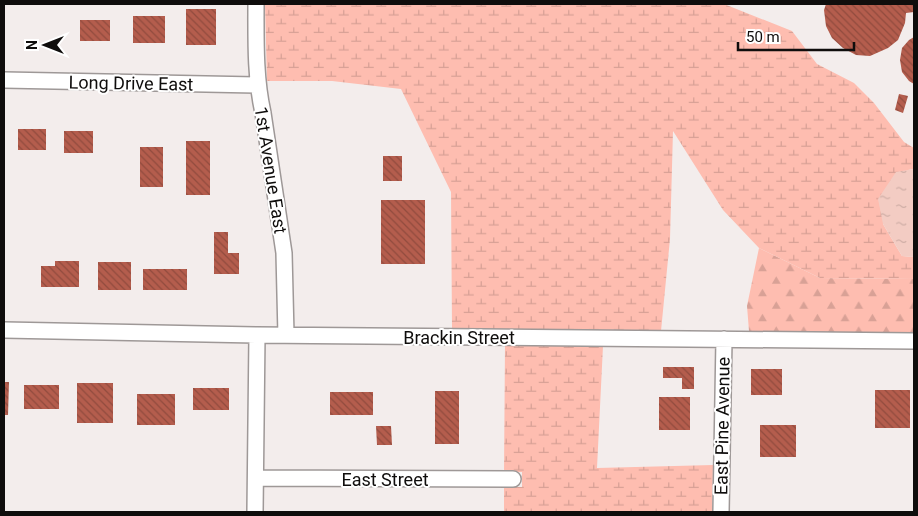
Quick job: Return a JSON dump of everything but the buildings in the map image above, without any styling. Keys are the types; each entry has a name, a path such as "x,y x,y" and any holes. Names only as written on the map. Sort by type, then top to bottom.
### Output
{"street":[{"name":"1st Avenue East","path":"256,4 258,85 284,253 286,336"},
{"name":"Long Drive East","path":"4,80 258,85"},
{"name":"Brackin Street","path":"4,330 286,336 914,341"},
{"path":"255,512 257,335"},
{"name":"East Pine Avenue","path":"721,512 724,339"},
{"name":"East Street","path":"256,478 514,479"}],"green space":[{"path":"265,4 724,4 792,31 817,64 854,83 874,103 904,142 914,148 914,169 908,170 883,224 902,256 914,257 914,279 820,278 759,248 723,210 673,131 670,239 661,331 452,329 451,192 401,89 332,81 267,81"},
{"path":"759,248 820,278 914,279 914,333 749,331 747,306"},
{"path":"505,345 603,346 597,468 713,465 712,512 504,512 504,487 522,487 522,472 504,472"}],"water":[{"path":"914,169 914,257 902,256 883,224 878,199 896,172"}]}
